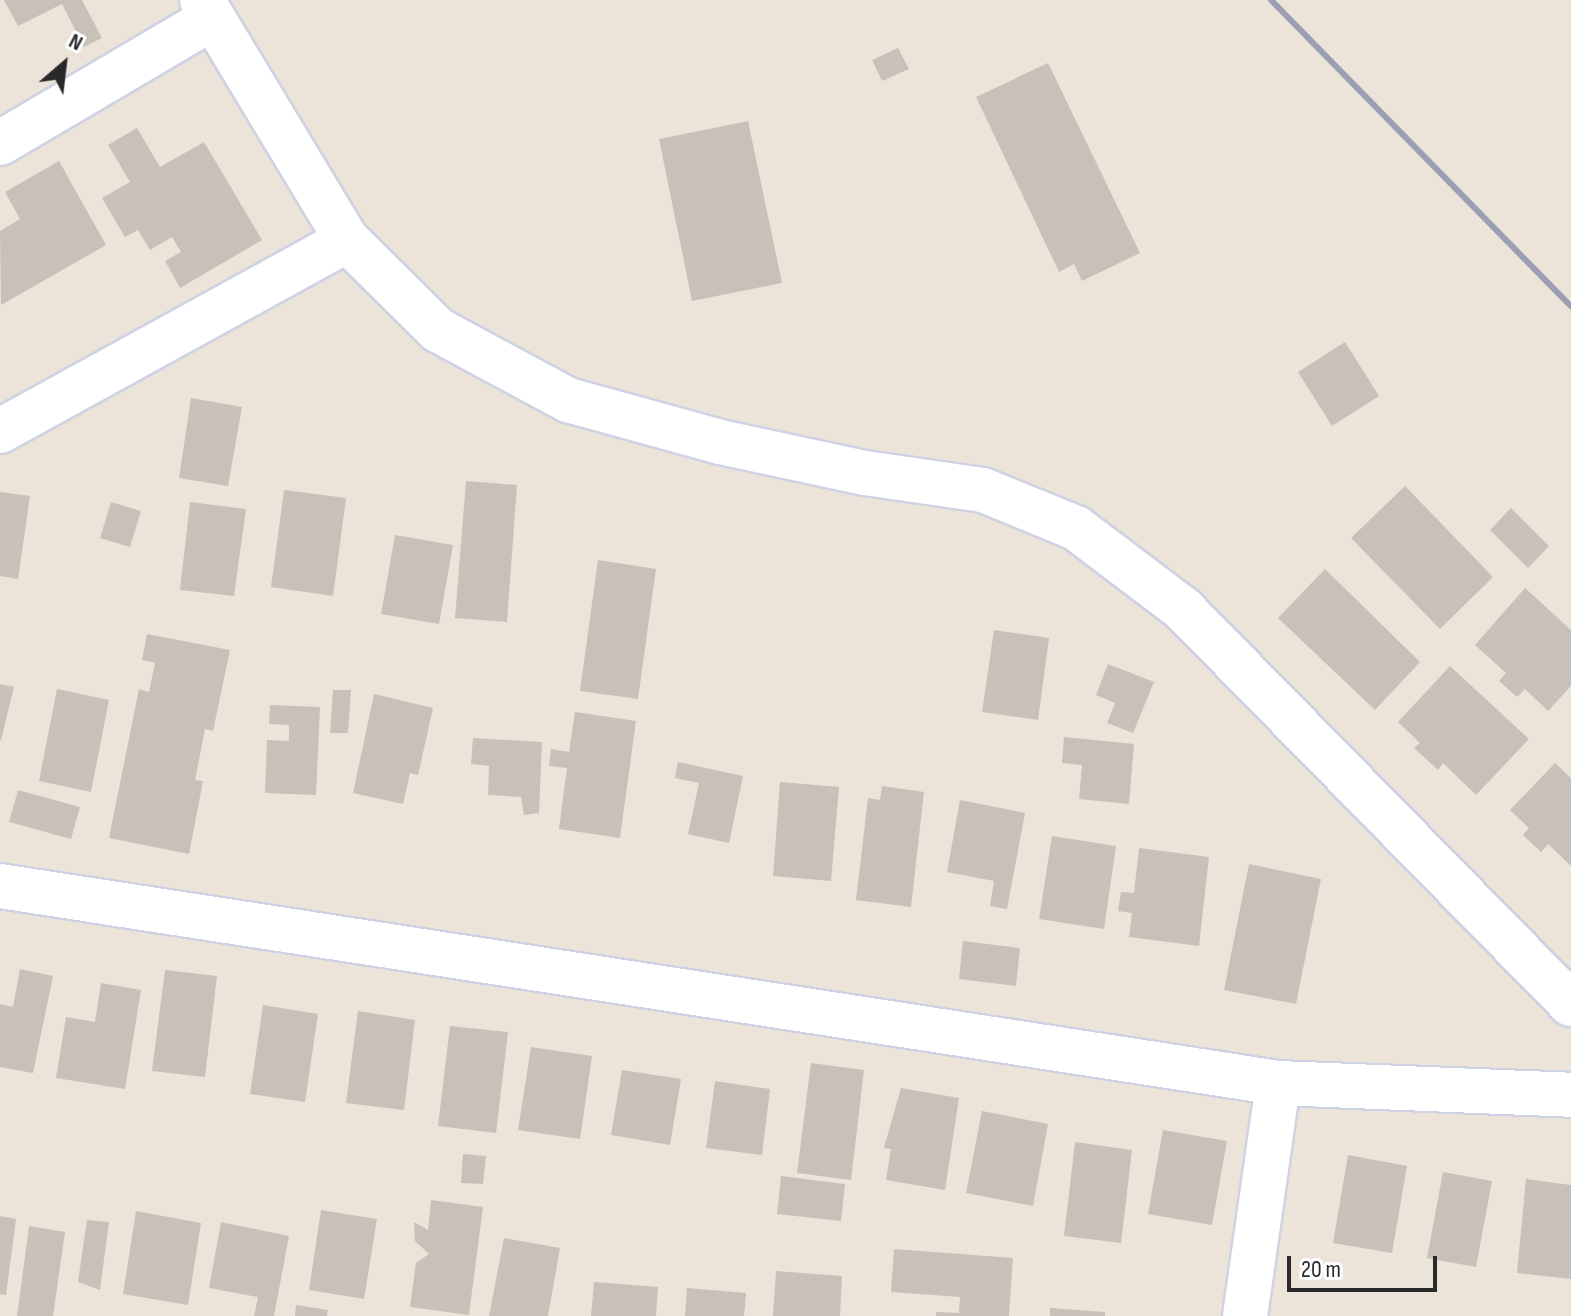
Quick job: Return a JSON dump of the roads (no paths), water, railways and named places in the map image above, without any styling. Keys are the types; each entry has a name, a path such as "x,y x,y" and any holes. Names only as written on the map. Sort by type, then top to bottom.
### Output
{"street":[{"path":"0,143 207,9 347,240 438,330 568,400 734,446 865,473 983,490 1076,528 1183,609 1571,1004"},
{"path":"0,431 347,240"},
{"path":"0,886 1278,1083 1571,1095"},
{"path":"1245,1316 1278,1083"}],"railway":[{"path":"1271,0 1571,306"}]}
